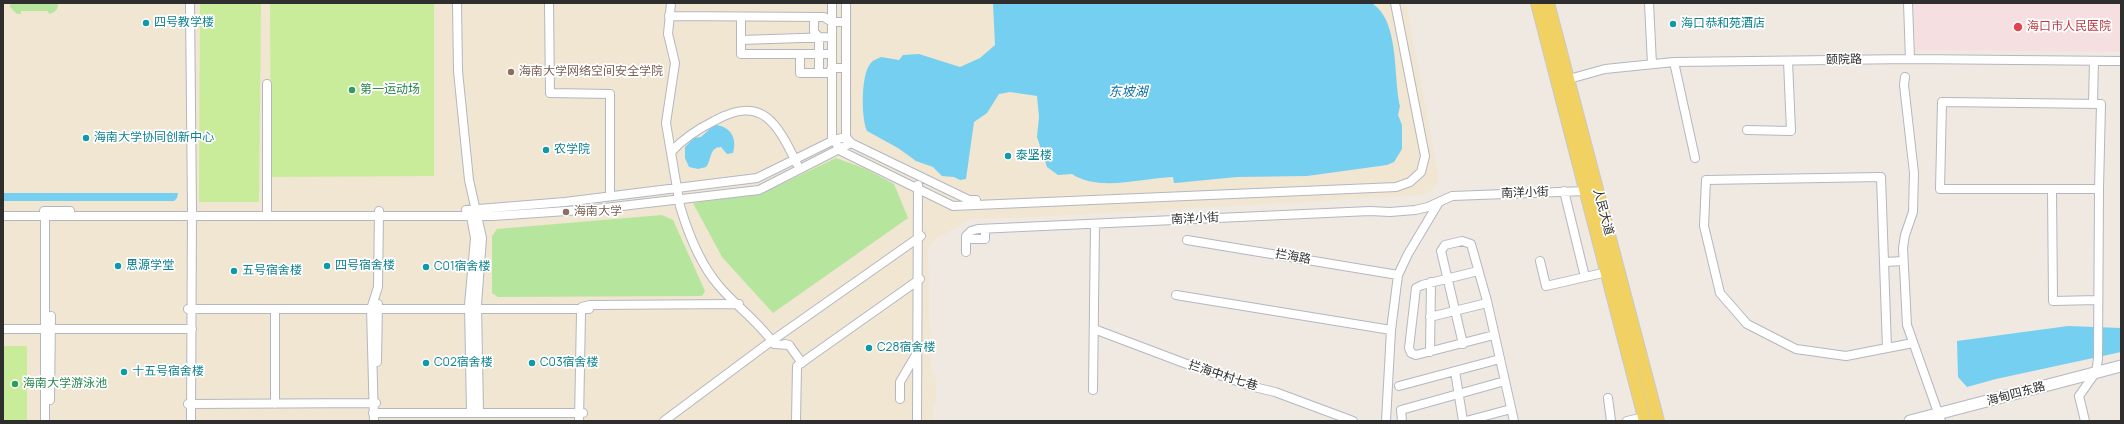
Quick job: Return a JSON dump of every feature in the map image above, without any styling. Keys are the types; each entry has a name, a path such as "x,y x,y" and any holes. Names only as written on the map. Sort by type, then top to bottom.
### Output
{"main road":[{"name":"人民大道","path":"1537,3 1644,419"},
{"name":"人民大道","path":"1548,3 1658,421"},
{"name":"海甸四东路","path":"1940,418 2121,366"},
{"name":"海甸四东路","path":"1910,421 1940,418 2121,373"}],"street":[{"path":"187,421 189,402 190,213 189,3"},
{"path":"456,3 455,71 461,120 465,180 473,213 475,238 473,311 475,413"},
{"path":"549,3 550,93 610,94 610,196"},
{"path":"671,3 668,34 675,63 666,123 684,219 706,266 718,286 741,306 775,341 789,345 802,363"},
{"path":"832,3 832,134 839,149 953,206 1396,187 1406,184 1422,172 1425,156 1395,3"},
{"path":"473,213 493,216 596,209 759,190 839,149 848,140 846,3"},
{"path":"3,216 48,214 190,213 473,213 757,178 834,140 848,140 919,177 969,200 1397,183 1405,181 1418,170 1421,156 1392,3"},
{"path":"1648,3 1652,64"},
{"path":"1908,3 1910,58"},
{"path":"669,16 824,17 832,22 846,22"},
{"path":"741,17 741,54 832,54"},
{"path":"814,17 814,32 819,37 819,73"},
{"path":"741,40 832,37"},
{"path":"800,54 800,73 829,73 832,68"},
{"name":"颐院路","path":"1568,80 1605,69 1674,62 1910,58 2121,61"},
{"path":"1747,130 1791,131 1788,61"},
{"path":"2093,103 2094,61"},
{"path":"1674,62 1695,158"},
{"path":"832,68 846,68"},
{"path":"1905,77 1904,85 1914,173 1913,212 1905,235 1903,261 1907,325 1940,418"},
{"path":"267,84 267,214"},
{"path":"2084,421 2080,396 2096,372 2098,359 2101,104 1942,102 1940,189 2099,189"},
{"path":"672,151 684,139 711,122 732,112 747,110 761,113 771,121 795,159 800,170"},
{"path":"918,421 919,177"},
{"path":"1887,348 1881,178 1706,180 1704,226 1720,293 1747,324 1796,349 1846,356 1913,343"},
{"path":"2052,189 2053,301 2098,300"},
{"path":"1564,191 1585,277"},
{"name":"南洋小街","path":"966,252 966,239 971,231 985,229 1370,211 1390,212 1428,207 1452,196 1586,191"},
{"path":"1386,421 1391,330 1398,275 1408,254 1441,200"},
{"path":"3,211 48,214"},
{"path":"382,213 378,287 374,311 375,417 475,413 581,417 584,311"},
{"path":"48,214 50,421"},
{"path":"1093,390 1095,224"},
{"path":"668,420 775,341 919,239"},
{"name":"拦海路","path":"1187,240 1398,275"},
{"path":"1463,344 1446,278 1441,251 1445,245 1462,241 1471,244 1487,303 1514,421"},
{"path":"1540,261 1546,286 1607,272"},
{"path":"1884,262 1903,261"},
{"path":"1478,270 1418,286 1414,292 1409,348 1411,353 1416,355 1494,335"},
{"path":"796,421 797,366 919,279"},
{"path":"1430,352 1431,282"},
{"path":"1176,295 1391,330"},
{"path":"1430,317 1487,303"},
{"path":"189,311 584,311 741,306"},
{"path":"275,311 275,402"},
{"path":"3,325 48,327 189,327"},
{"path":"3,329 48,327"},
{"path":"45,421 48,327"},
{"name":"拦海中村七巷","path":"1094,329 1239,382 1276,392 1353,421"},
{"path":"900,399 900,382 919,349"},
{"path":"1399,386 1500,359"},
{"path":"1455,371 1465,421 1478,419 1511,409"},
{"path":"1402,421 1401,410 1505,381"},
{"path":"1608,398 1611,421"},
{"path":"189,402 374,402"},
{"path":"189,402 191,421"},
{"path":"1627,421 1644,419"}],"shaded area":[{"name":"海南大学","path":"3,3 1406,3 1439,179 1433,189 1423,195 1034,217 969,219 935,240 928,247 930,345 932,374 935,375 936,382 936,403 933,404 933,420 1106,421 3,421"},
{"name":"海口市人民医院","path":"1913,3 2121,3 2121,52 1915,50"}],"green space":[{"path":"10,3 58,3 56,10 49,14 48,11 21,11 21,14 17,14 10,7"},
{"path":"200,3 261,3 259,202 199,202"},
{"name":"第一运动场","path":"270,3 434,3 434,176 271,177"},
{"path":"836,158 866,169 894,184 908,218 773,313 722,257 693,203 765,192"},
{"path":"662,215 673,220 705,291 702,296 498,297 492,293 492,236 497,229"},
{"name":"海南大学游泳池","path":"3,346 27,346 27,421 3,421"}],"water":[{"name":"东坡湖","path":"993,3 1371,3 1380,11 1387,22 1391,35 1400,106 1398,115 1402,125 1402,149 1394,162 1387,165 1307,176 1237,177 1175,183 1173,177 1121,183 1095,182 1072,174 1058,175 1047,167 1037,137 1039,117 1037,96 1010,92 999,94 987,113 974,122 966,179 960,180 954,177 942,176 933,167 916,161 898,148 867,131 865,125 863,97 867,70 871,63 881,57 899,60 903,55 919,54 960,67 980,58 995,45"},
{"path":"717,125 730,131 734,139 733,153 727,154 721,147 717,148 714,149 706,167 698,169 689,167 685,158 685,147 694,138 701,137 712,127"},
{"path":"3,193 178,193 177,198 174,201 3,201"},
{"path":"2068,326 2121,328 2121,352 1996,379 1967,387 1958,377 1957,341"}],"place":[{"name":"四号教学楼","path":"146,23"},
{"name":"海口恭和苑酒店","path":"1673,24"},
{"name":"海口市人民医院","path":"2018,27"},
{"name":"海南大学网络空间安全学院","path":"511,72"},
{"name":"第一运动场","path":"352,90"},
{"name":"海南大学协同创新中心","path":"86,138"},
{"name":"农学院","path":"546,150"},
{"name":"泰坚楼","path":"1008,156"},
{"name":"海南大学","path":"566,212"},
{"name":"思源学堂","path":"118,266"},
{"name":"四号宿舍楼","path":"327,266"},
{"name":"C01宿舍楼","path":"426,267"},
{"name":"五号宿舍楼","path":"234,271"},
{"name":"C28宿舍楼","path":"869,348"},
{"name":"C02宿舍楼","path":"426,363"},
{"name":"C03宿舍楼","path":"532,363"},
{"name":"十五号宿舍楼","path":"124,372"},
{"name":"海南大学游泳池","path":"15,384"}]}
